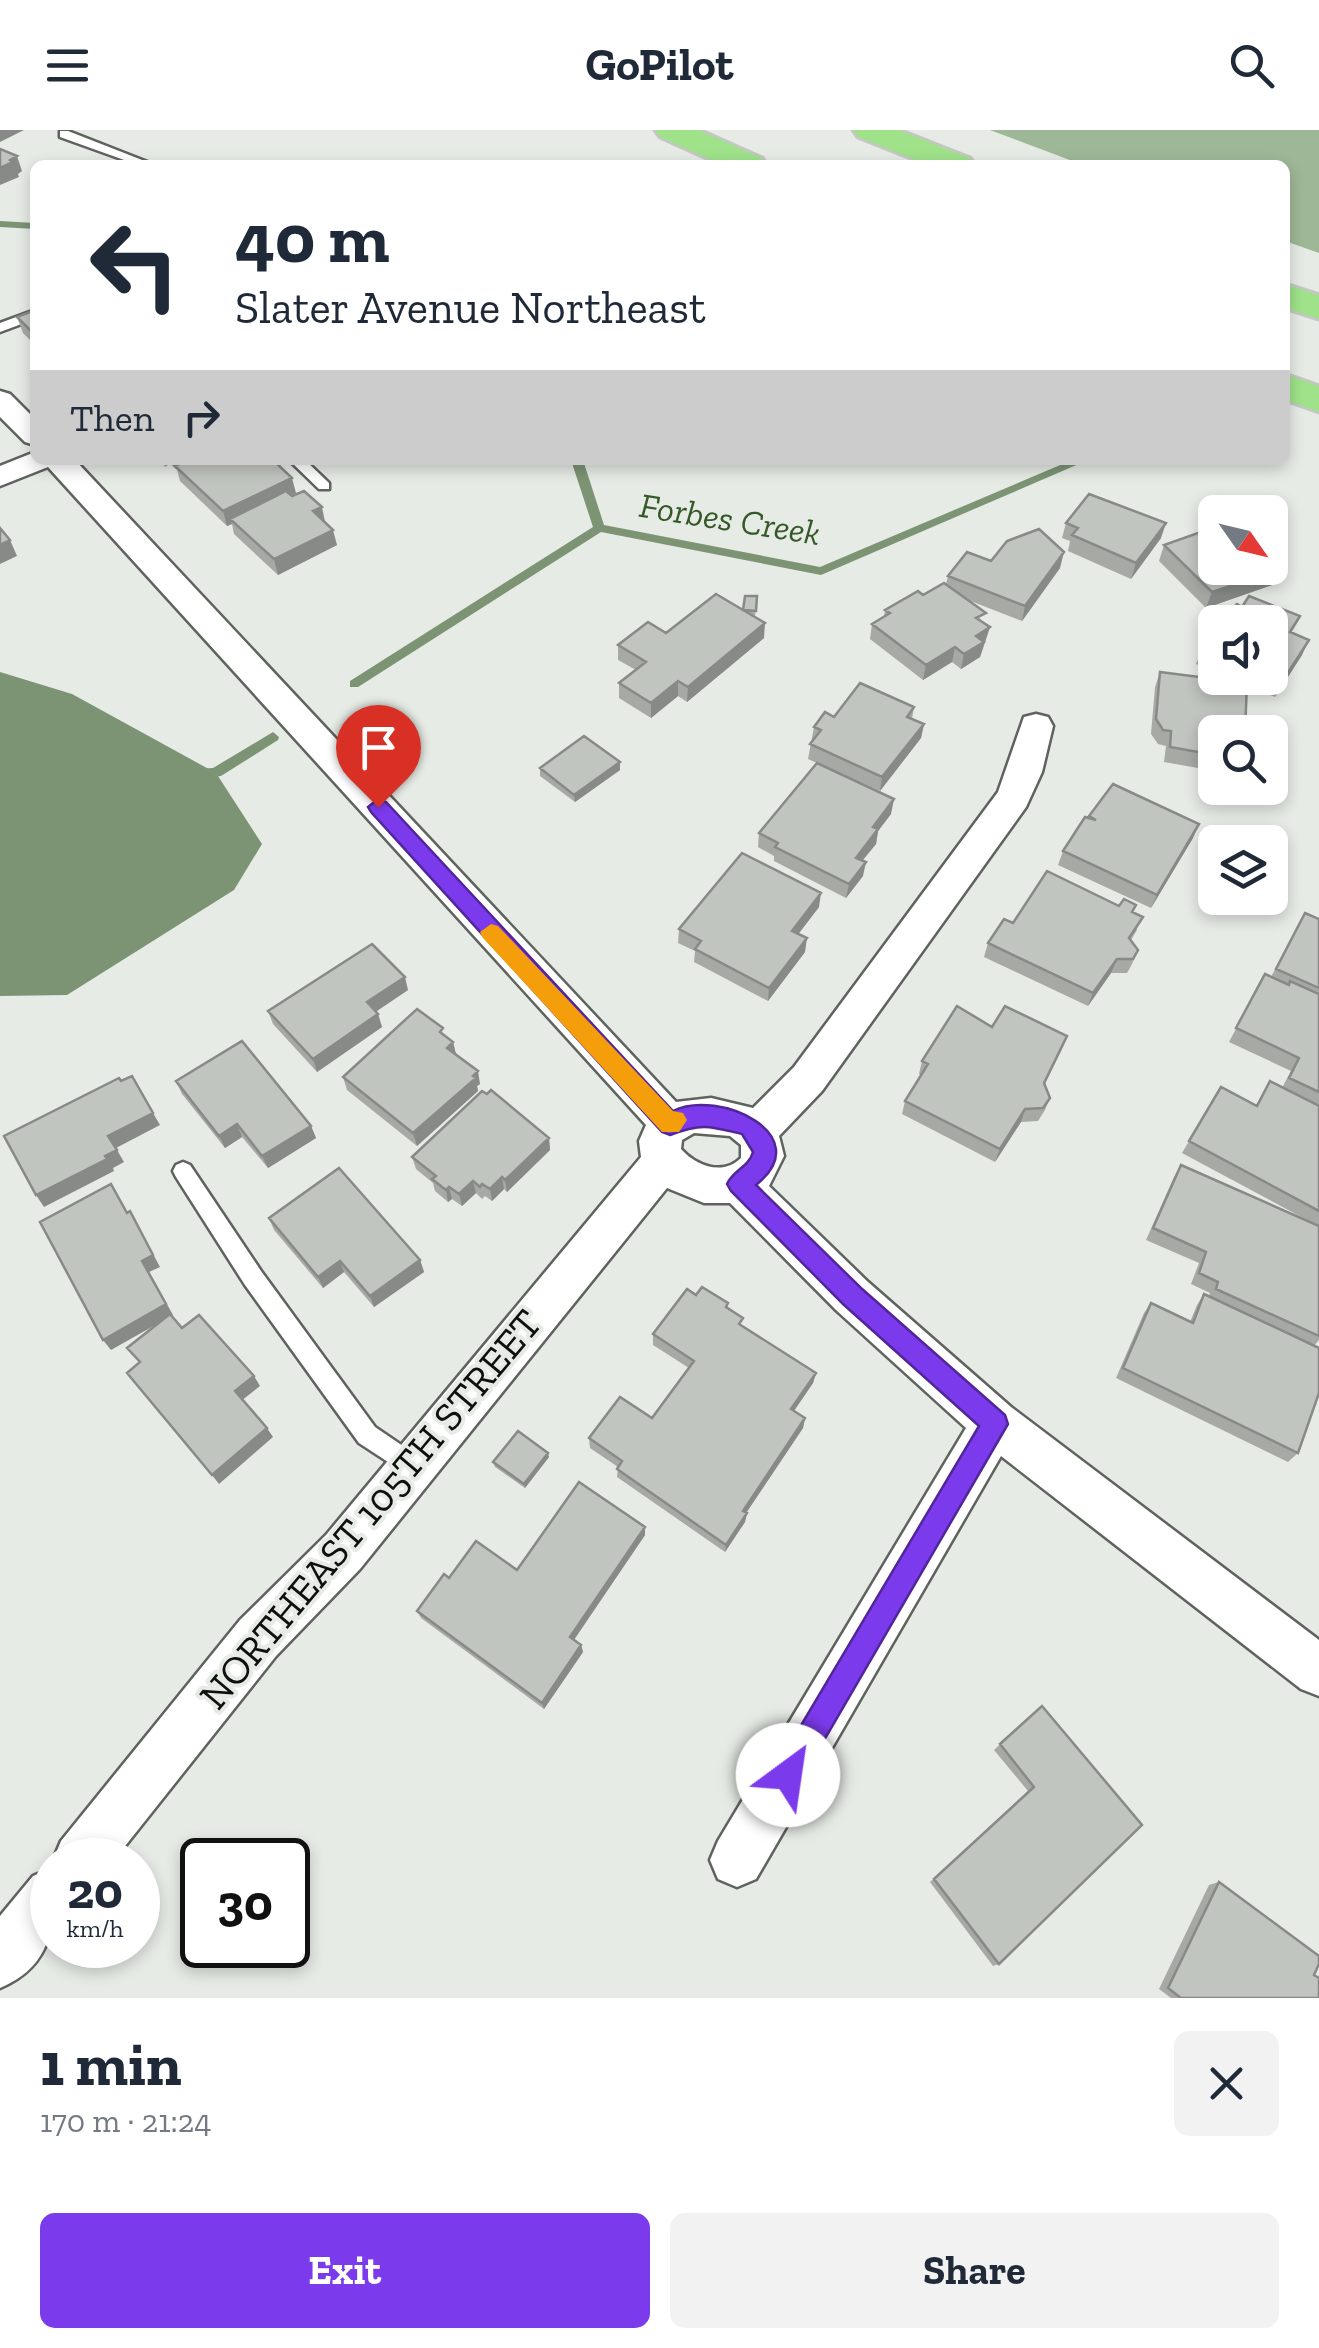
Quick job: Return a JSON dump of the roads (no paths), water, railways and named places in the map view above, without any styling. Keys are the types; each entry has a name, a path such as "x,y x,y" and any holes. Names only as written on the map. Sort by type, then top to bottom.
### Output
{"highway":[{"path":"672,130 739,160"},
{"path":"870,130 945,160"},
{"path":"1290,297 1319,308"},
{"path":"1290,388 1319,400"}],"street":[{"path":"0,400 30,431"},
{"path":"0,477 30,464"},
{"path":"62,465 667,1143 674,1174 689,1180 739,1184 852,1296 995,1424 1319,1672"},
{"path":"756,1132 808,1079 1013,798 1036,726"},
{"path":"667,1143 688,1115 733,1120 756,1132 764,1152 761,1166 739,1184"},
{"name":"NORTHEAST 105TH STREET","path":"98,1838 258,1638 344,1552 667,1143"},
{"path":"737,1860 995,1424"},
{"path":"0,1960 30,1922"}],"lane":[{"path":"64,134 135,160"},
{"path":"0,328 30,316"},
{"path":"301,465 324,486"},
{"path":"183,1171 367,1435 411,1466"}],"waterway":[{"name":"Forbes Creek","path":"0,224 30,226"},
{"name":"Forbes Creek","path":"579,465 599,528"},
{"name":"Forbes Creek","path":"599,528 821,571 1070,465"},
{"path":"354,684 599,528"},
{"path":"198,774 216,773 273,737"}]}
